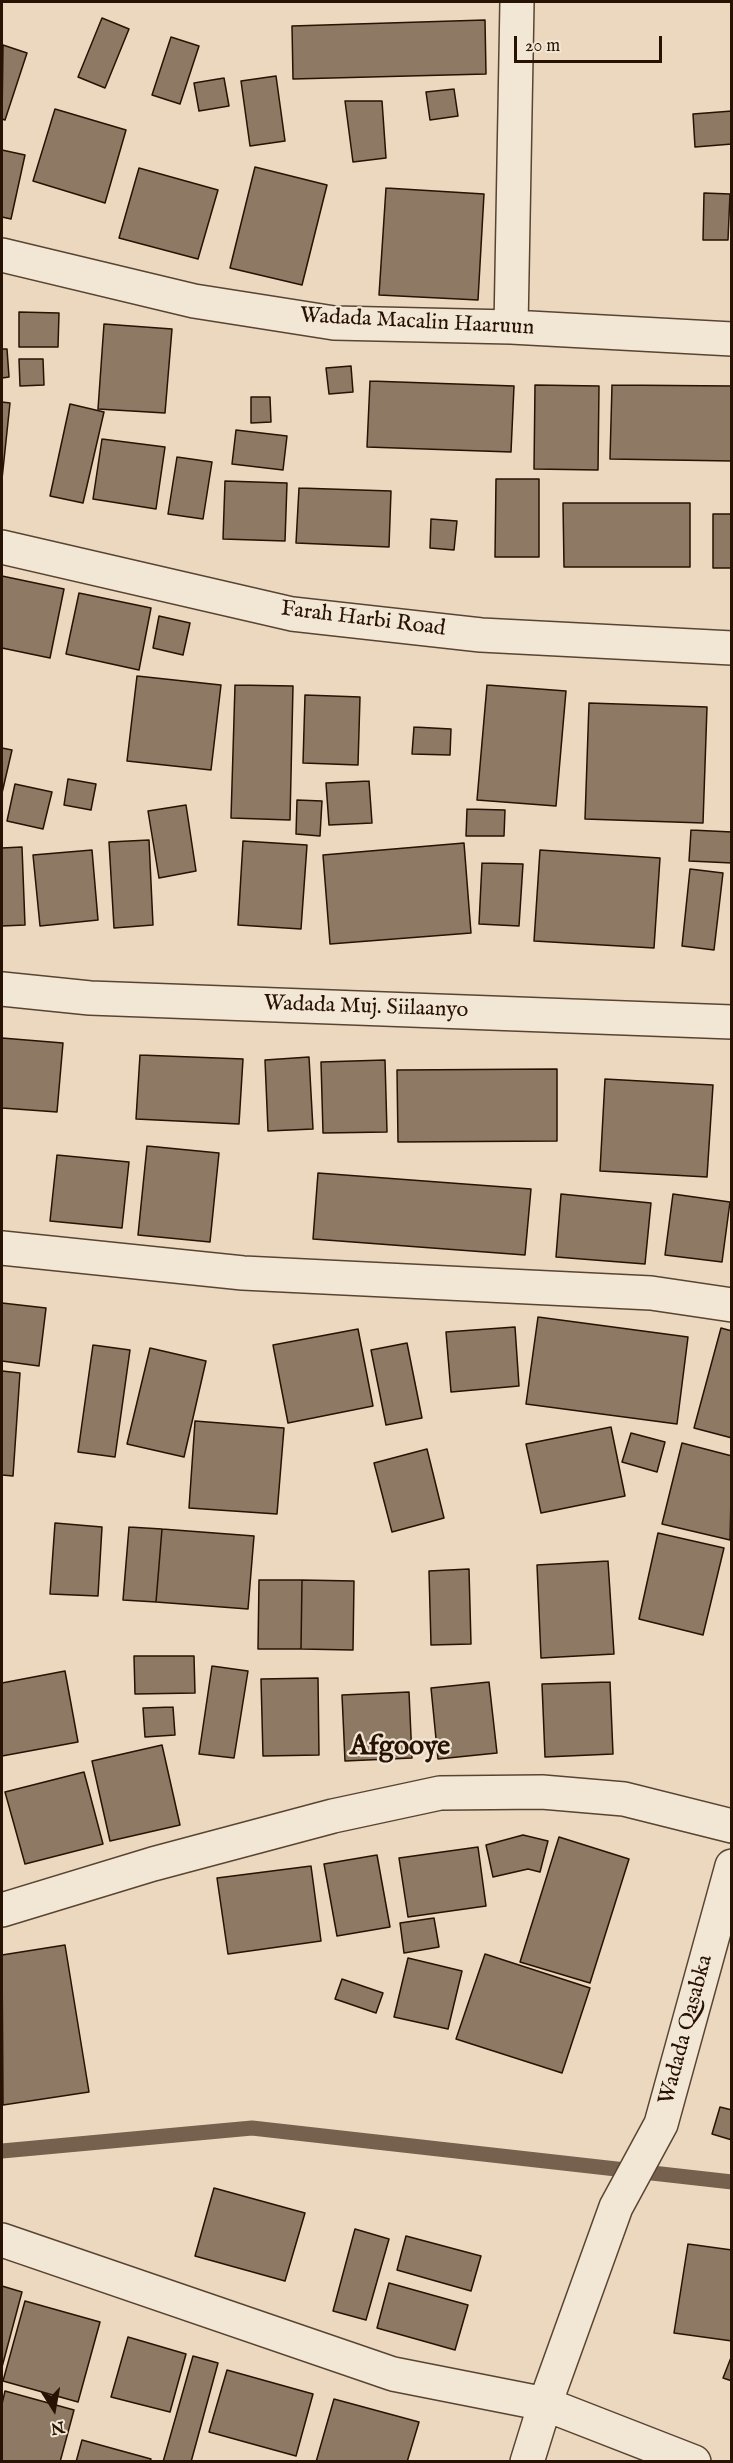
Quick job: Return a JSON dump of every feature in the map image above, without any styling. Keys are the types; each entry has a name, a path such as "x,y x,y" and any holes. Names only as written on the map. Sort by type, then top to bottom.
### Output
{"street":[{"path":"509,2 511,327"},
{"name":"Wadada Macalin Haaruun","path":"2,255 194,301 334,323 511,327 732,339"},
{"name":"Farah Harbi Road","path":"2,547 292,614 482,635 732,648"},
{"name":"Wadada Muj. Siilaanyo","path":"2,989 90,998 732,1022"},
{"path":"2,1248 243,1273 651,1293 732,1305"},
{"path":"2,1910 153,1864 333,1816 440,1793 542,1792 624,1799 732,1826"},
{"name":"Wadada Qasabka","path":"527,2462 545,2404 616,2207 661,2124 732,1866"},
{"path":"2,2240 393,2374 545,2404 693,2462"}],"building":[{"path":"102,18 129,29 105,88 78,77"},
{"path":"485,20 486,74 293,79 292,26"},
{"path":"171,37 199,46 180,104 152,95"},
{"path":"3,45 27,53 5,120 2,119"},
{"path":"276,76 285,141 250,146 241,81"},
{"path":"224,78 229,106 199,111 194,83"},
{"path":"454,89 458,116 430,120 426,92"},
{"path":"345,101 382,101 386,158 353,162"},
{"path":"55,109 126,130 105,203 33,181"},
{"path":"732,111 732,144 695,147 693,114"},
{"path":"2,150 25,155 11,219 2,217"},
{"path":"255,167 327,185 302,285 230,268"},
{"path":"139,168 218,190 198,259 119,238"},
{"path":"386,188 484,194 478,300 379,295"},
{"path":"704,193 730,194 728,240 703,240"},
{"path":"19,312 59,313 58,347 19,347"},
{"path":"104,324 172,329 165,413 98,409"},
{"path":"2,349 7,349 9,377 2,378"},
{"path":"19,359 43,359 44,385 20,386"},
{"path":"351,366 353,392 329,394 326,368"},
{"path":"370,381 514,386 511,452 367,447"},
{"path":"535,385 599,386 598,470 534,469"},
{"path":"612,385 732,386 732,461 610,459"},
{"path":"251,397 270,397 271,422 251,423"},
{"path":"2,402 10,403 2,479"},
{"path":"70,404 104,412 83,503 50,496"},
{"path":"236,430 287,436 283,470 232,464"},
{"path":"102,439 165,447 156,509 93,499"},
{"path":"177,457 212,462 203,519 168,514"},
{"path":"496,479 539,479 539,557 495,557"},
{"path":"225,481 287,483 285,541 223,539"},
{"path":"299,488 391,491 389,547 296,543"},
{"path":"563,503 690,503 690,567 564,567"},
{"path":"713,514 732,514 732,568 713,568"},
{"path":"431,519 457,521 454,550 430,548"},
{"path":"2,576 64,589 50,658 2,648"},
{"path":"79,593 151,608 139,670 66,654"},
{"path":"159,616 190,623 183,655 153,648"},
{"path":"137,676 221,685 211,770 127,761"},
{"path":"235,685 293,686 290,820 231,818"},
{"path":"487,685 566,691 556,806 477,800"},
{"path":"305,695 360,697 358,765 303,763"},
{"path":"589,703 707,707 703,823 585,819"},
{"path":"414,727 451,729 450,755 412,754"},
{"path":"2,748 12,750 2,793"},
{"path":"68,779 96,784 91,810 64,805"},
{"path":"369,781 372,823 329,825 326,783"},
{"path":"15,784 52,792 43,829 7,821"},
{"path":"297,800 322,801 320,836 296,834"},
{"path":"186,805 196,871 159,878 148,811"},
{"path":"467,809 505,810 504,836 466,836"},
{"path":"691,830 732,832 732,863 689,861"},
{"path":"149,840 153,925 114,928 109,842"},
{"path":"243,841 307,845 301,929 238,925"},
{"path":"464,843 471,933 330,944 323,855"},
{"path":"22,847 25,925 2,926 2,848"},
{"path":"92,850 98,920 40,926 33,855"},
{"path":"540,850 660,858 654,948 534,941"},
{"path":"482,863 523,864 519,926 479,924"},
{"path":"690,869 723,873 714,950 682,946"},
{"path":"2,1038 63,1043 57,1112 2,1108"},
{"path":"140,1055 243,1059 239,1124 136,1119"},
{"path":"309,1057 313,1129 268,1131 265,1060"},
{"path":"385,1060 387,1132 323,1133 321,1062"},
{"path":"557,1069 557,1141 398,1142 397,1070"},
{"path":"605,1079 713,1085 707,1177 600,1171"},
{"path":"147,1146 219,1153 210,1242 138,1235"},
{"path":"57,1155 129,1162 122,1228 50,1221"},
{"path":"318,1173 531,1189 525,1255 313,1239"},
{"path":"561,1194 651,1203 645,1264 556,1257"},
{"path":"673,1194 730,1202 722,1262 665,1255"},
{"path":"2,1303 46,1308 39,1366 2,1361"},
{"path":"538,1317 688,1337 677,1424 526,1404"},
{"path":"515,1327 519,1386 451,1392 446,1332"},
{"path":"721,1328 732,1331 732,1438 694,1428"},
{"path":"358,1329 373,1406 288,1423 273,1345"},
{"path":"407,1343 422,1418 386,1425 371,1350"},
{"path":"93,1345 130,1350 115,1457 78,1452"},
{"path":"150,1348 206,1361 184,1457 127,1444"},
{"path":"2,1371 20,1373 13,1476 2,1475"},
{"path":"195,1421 284,1428 277,1514 189,1508"},
{"path":"611,1427 625,1496 541,1513 526,1444"},
{"path":"631,1433 665,1442 657,1472 622,1462"},
{"path":"682,1443 732,1456 730,1540 662,1524"},
{"path":"427,1449 444,1518 392,1532 374,1463"},
{"path":"55,1523 102,1527 98,1596 50,1594"},
{"path":"129,1527 162,1529 156,1602 123,1600"},
{"path":"162,1529 254,1536 248,1609 156,1602"},
{"path":"658,1533 724,1548 703,1635 639,1619"},
{"path":"608,1561 614,1654 541,1658 537,1565"},
{"path":"469,1569 471,1644 431,1645 429,1571"},
{"path":"259,1580 302,1580 301,1649 258,1649"},
{"path":"302,1580 354,1581 353,1650 301,1649"},
{"path":"134,1656 194,1656 195,1693 135,1694"},
{"path":"212,1666 248,1671 234,1758 199,1754"},
{"path":"65,1671 78,1742 2,1756 2,1683"},
{"path":"318,1678 319,1755 263,1756 261,1679"},
{"path":"489,1682 497,1753 438,1759 431,1688"},
{"path":"610,1682 613,1754 545,1757 542,1684"},
{"path":"409,1692 412,1758 345,1761 342,1695"},
{"path":"173,1707 175,1735 145,1737 143,1708"},
{"path":"162,1745 180,1825 110,1841 92,1761"},
{"path":"84,1772 103,1844 25,1864 5,1792"},
{"path":"523,1835 548,1841 540,1872 528,1869 493,1877 486,1845"},
{"path":"559,1837 629,1859 590,1983 520,1962"},
{"path":"478,1847 486,1906 408,1917 399,1858"},
{"path":"377,1855 390,1927 337,1936 324,1864"},
{"path":"311,1866 321,1941 228,1954 217,1878"},
{"path":"434,1918 439,1947 404,1953 400,1923"},
{"path":"65,1945 89,2092 3,2105 2,1955"},
{"path":"485,1954 590,1988 562,2073 456,2039"},
{"path":"408,1958 462,1971 448,2029 394,2017"},
{"path":"342,1979 383,1993 376,2013 335,1999"},
{"path":"720,2107 732,2110 732,2140 712,2134"},
{"path":"214,2188 305,2213 285,2281 195,2256"},
{"path":"355,2229 389,2239 366,2320 333,2311"},
{"path":"406,2236 481,2256 471,2291 397,2270"},
{"path":"688,2244 732,2250 732,2341 674,2333"},
{"path":"389,2283 468,2305 455,2350 377,2328"},
{"path":"2,2286 22,2292 2,2367"},
{"path":"25,2301 100,2322 78,2402 3,2381"},
{"path":"128,2337 186,2354 170,2412 111,2397"},
{"path":"732,2355 732,2381 723,2378"},
{"path":"193,2356 218,2363 191,2462 163,2462"},
{"path":"227,2370 313,2394 296,2456 209,2432"},
{"path":"5,2391 74,2410 60,2462 2,2462 2,2404"},
{"path":"334,2399 419,2422 407,2462 316,2462"},
{"path":"82,2440 151,2459 150,2462 76,2462"}],"waterway":[{"path":"2,2151 252,2128 732,2182"}],"district":[{"name":"Afgooye","path":"400,1748"}]}
